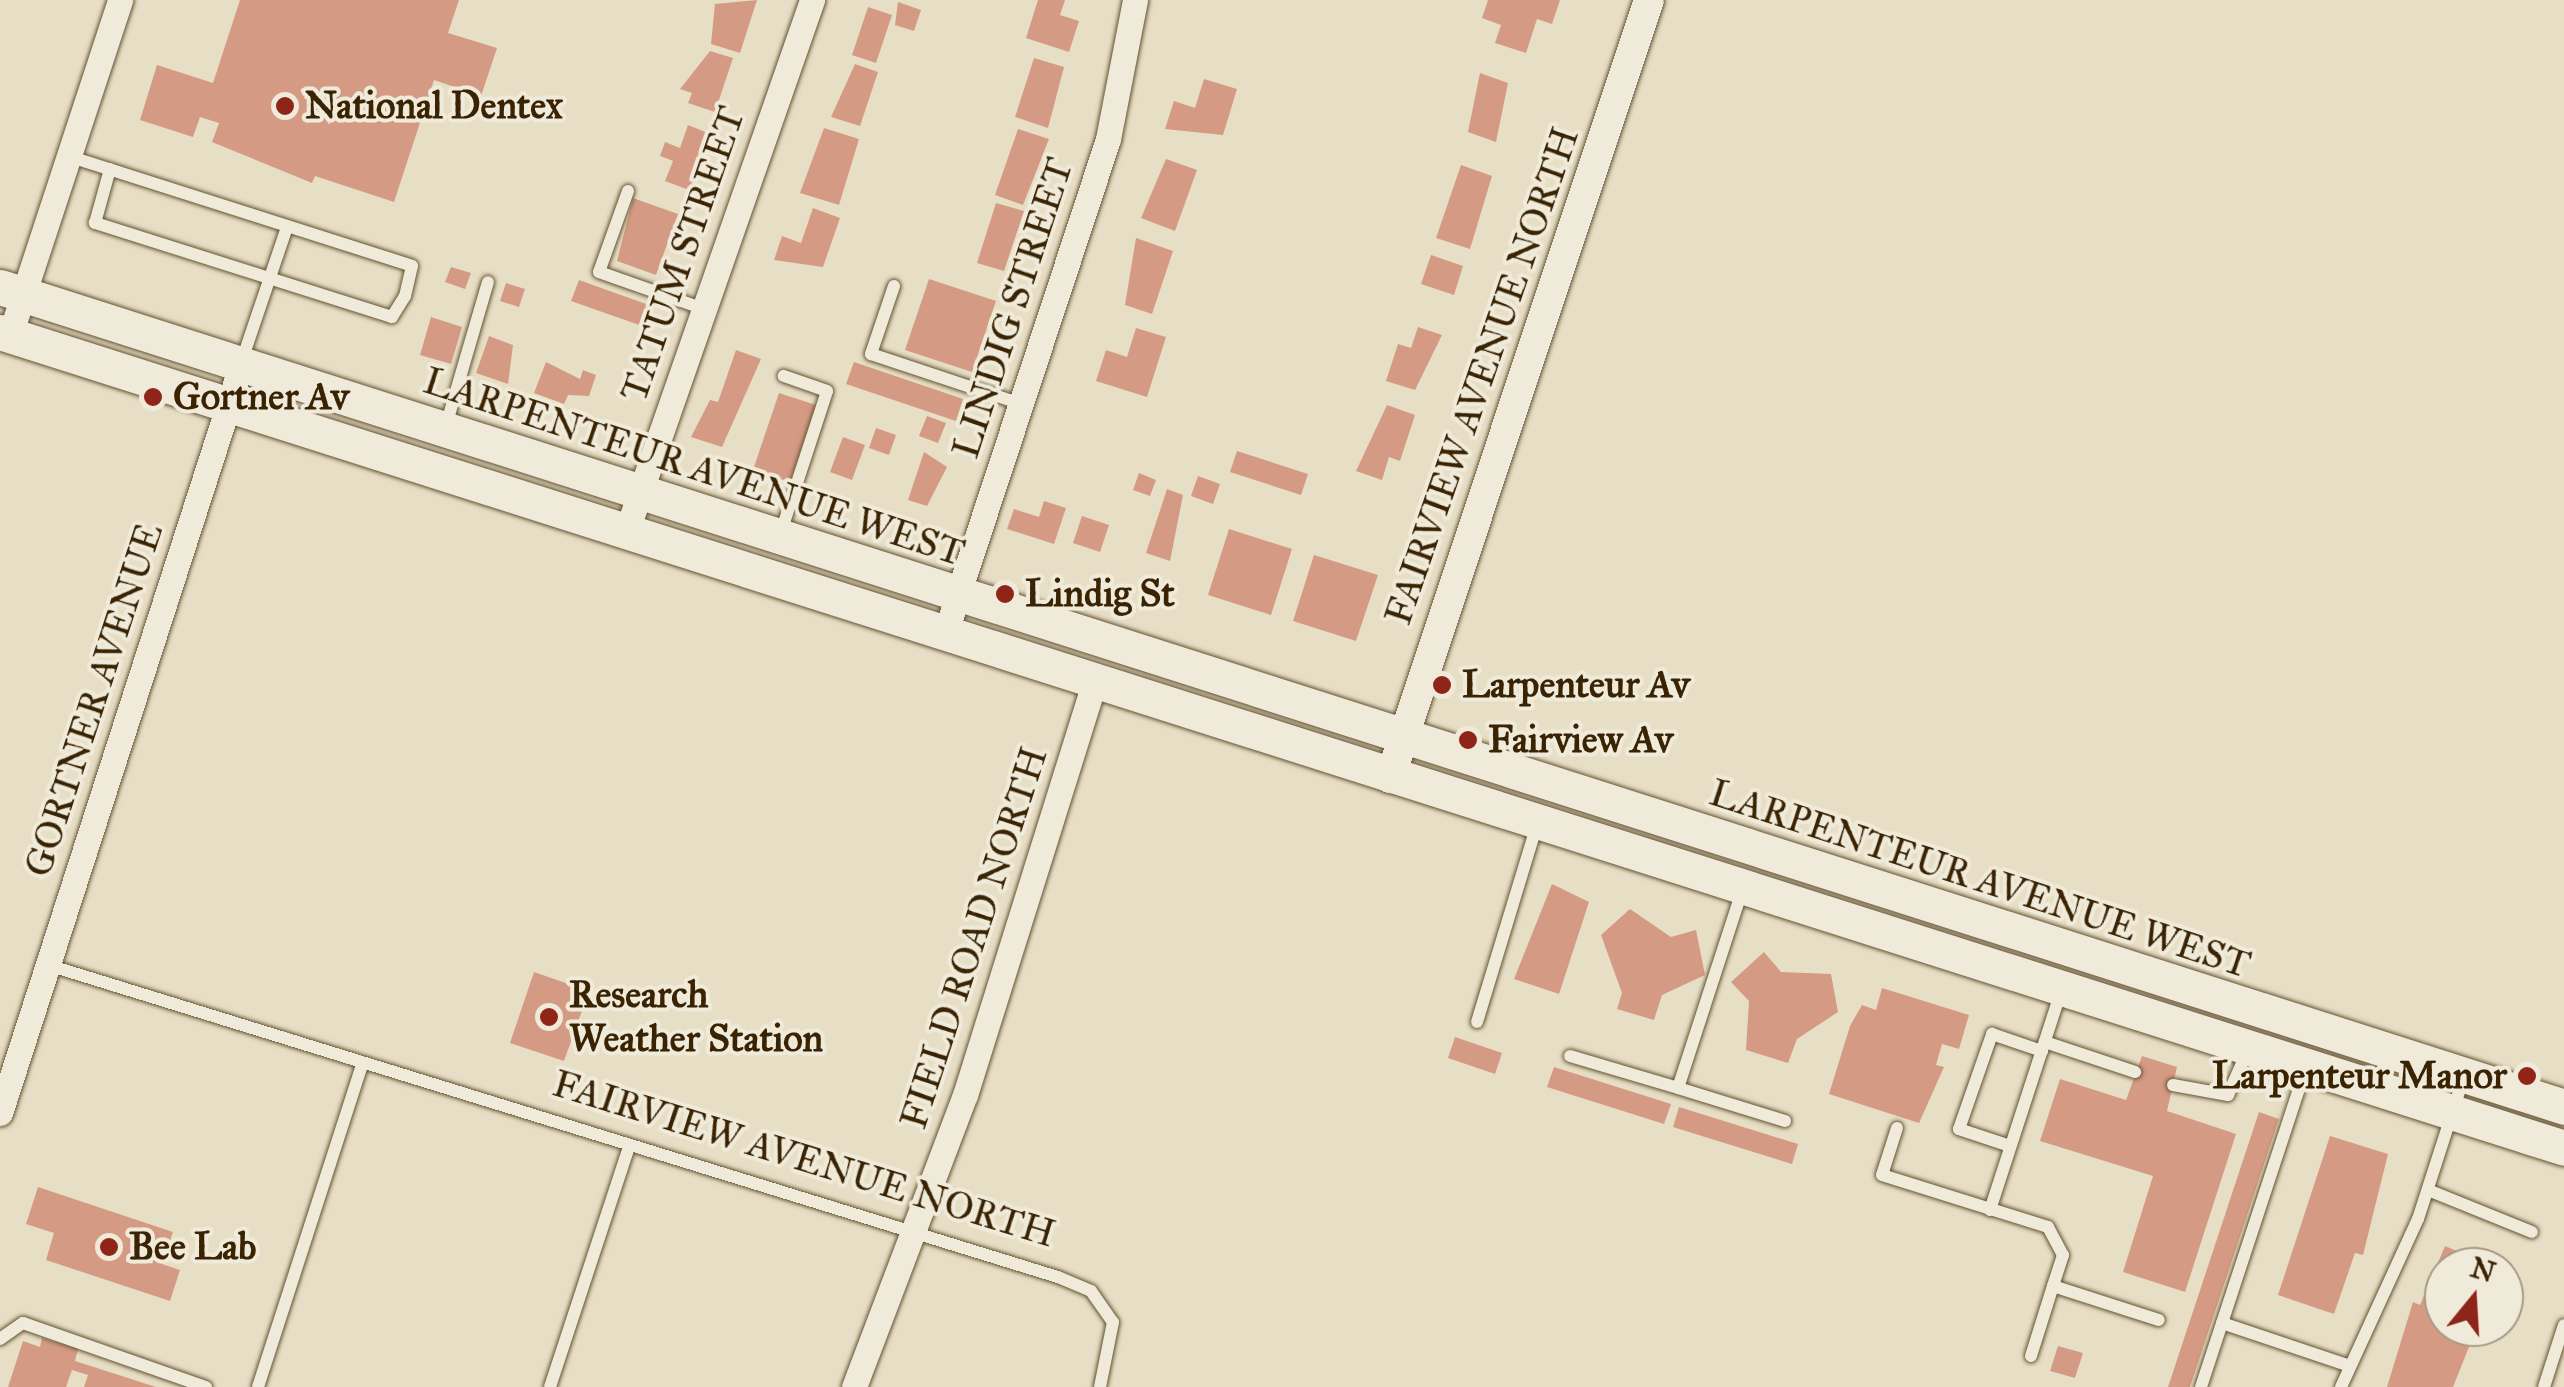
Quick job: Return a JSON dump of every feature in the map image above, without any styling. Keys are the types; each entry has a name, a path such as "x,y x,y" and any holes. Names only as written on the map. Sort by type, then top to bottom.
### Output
{"main road":[{"name":"LARPENTEUR AVENUE WEST","path":"11,291 639,496 2564,1107"},
{"path":"5,333 1095,679 1390,778 2247,1052 2564,1148"},
{"path":"2061,992 2073,953"}],"street":[{"path":"5,333 11,291 68,156 120,0"},
{"name":"TATUM STREET","path":"626,533 812,0"},
{"name":"LINDIG STREET","path":"945,634 1108,138 1135,0"},
{"name":"FAIRVIEW AVENUE NORTH","path":"1390,778 1649,0"},
{"name":"GORTNER AVENUE","path":"0,1114 240,366"},
{"name":"FIELD ROAD NORTH","path":"854,1387 911,1237 1095,679"}],"lane":[{"path":"68,156 110,169 286,227 412,266 404,296 392,318 95,223 110,169"},
{"path":"628,191 599,272 704,309"},
{"path":"240,366 286,227"},
{"path":"444,432 488,282"},
{"path":"894,286 872,354 1021,404"},
{"path":"779,539 828,391 784,376"},
{"path":"1477,1022 1538,825"},
{"path":"1678,1088 1742,890"},
{"name":"FAIRVIEW AVENUE NORTH","path":"48,965 628,1150 1091,1290 1113,1322 1100,1387"},
{"path":"1990,1210 2061,992"},
{"path":"2010,1146 1959,1129 1992,1034 2135,1072"},
{"path":"2173,1084 2228,1095 2247,1052"},
{"path":"1570,1056 1785,1121"},
{"path":"258,1387 362,1066"},
{"path":"2201,1387 2305,1070"},
{"path":"2341,1387 2428,1190 2465,1075"},
{"path":"1897,1128 1882,1175 2058,1235 2063,1254 2030,1356"},
{"path":"550,1387 628,1150"},
{"path":"2428,1190 2532,1232"},
{"path":"2052,1286 2159,1320"},
{"path":"2222,1323 2350,1366"},
{"path":"0,1339 23,1324 206,1387"},
{"path":"2544,1387 2564,1325"}],"building":[{"name":"National Dentex","path":"240,0 459,0 448,33 497,48 481,96 434,80 394,202 315,176 312,183 212,142 219,123 200,117 193,137 140,120 157,65 213,83"},
{"path":"757,0 740,53 711,44 715,4"},
{"path":"1038,0 1065,0 1060,15 1079,21 1069,52 1026,38"},
{"path":"1488,0 1560,0 1552,24 1537,19 1526,53 1495,43 1501,25 1482,18"},
{"path":"898,2 921,10 914,31 895,25"},
{"path":"868,7 892,15 876,63 852,55"},
{"path":"710,51 733,58 715,112 688,103 692,93 680,89"},
{"path":"1034,58 1064,67 1048,128 1015,117"},
{"path":"855,64 878,72 860,126 831,117"},
{"path":"1480,73 1508,83 1496,142 1468,132"},
{"path":"1204,79 1237,89 1223,135 1165,129 1174,101 1195,108"},
{"path":"688,125 713,135 689,190 665,181 673,161 660,156 665,142 680,148"},
{"path":"824,128 859,139 839,205 800,193"},
{"path":"1018,129 1049,139 1023,205 995,195"},
{"path":"1166,159 1197,170 1175,231 1141,218"},
{"path":"1461,165 1492,176 1470,249 1436,238"},
{"path":"633,198 678,214 656,275 617,261"},
{"path":"996,203 1024,211 1004,271 977,263"},
{"path":"813,208 840,218 823,267 774,260 782,236 801,243"},
{"path":"1136,238 1173,251 1152,314 1125,305"},
{"path":"1431,255 1463,266 1454,295 1421,284"},
{"path":"451,267 471,273 465,289 445,282"},
{"path":"929,279 996,301 972,372 905,350"},
{"path":"579,280 649,305 642,326 571,301"},
{"path":"506,283 525,289 519,307 500,301"},
{"path":"431,317 462,327 451,364 420,355"},
{"path":"1418,327 1442,335 1415,390 1386,381 1398,344 1411,348"},
{"path":"1136,328 1166,337 1147,397 1096,381 1106,350 1127,357"},
{"path":"489,336 513,345 508,384 476,373"},
{"path":"736,350 761,359 722,447 691,437 710,400 718,402"},
{"path":"546,362 580,379 583,370 596,375 589,396 568,395 564,404 534,393"},
{"path":"854,362 963,399 956,421 846,384"},
{"path":"779,393 816,405 790,482 753,470"},
{"path":"1387,405 1415,415 1400,461 1389,457 1382,480 1356,471"},
{"path":"927,416 946,423 938,443 919,436"},
{"path":"876,428 896,435 889,455 869,448"},
{"path":"843,437 865,445 852,480 830,472"},
{"path":"1237,451 1308,474 1301,495 1230,472"},
{"path":"924,452 947,467 927,506 908,500"},
{"path":"1139,473 1156,480 1150,496 1133,490"},
{"path":"1198,476 1220,484 1213,504 1191,496"},
{"path":"1167,489 1183,495 1170,561 1146,553"},
{"path":"1044,501 1066,508 1054,544 1007,529 1014,509 1039,517"},
{"path":"1082,516 1109,525 1100,552 1073,543"},
{"path":"1229,529 1292,549 1271,615 1208,595"},
{"path":"1314,555 1378,575 1356,641 1293,621"},
{"path":"1552,884 1589,902 1559,994 1514,979"},
{"path":"1630,909 1671,937 1696,930 1705,975 1662,995 1654,1020 1617,1009 1622,993 1601,935"},
{"path":"1764,952 1781,972 1831,974 1838,1012 1797,1039 1788,1063 1746,1050 1749,1001 1731,982"},
{"name":"Research Weather Station","path":"534,972 589,991 564,1061 510,1043"},
{"path":"1882,988 1969,1015 1959,1049 1942,1044 1936,1065 1944,1067 1919,1123 1829,1094 1850,1026 1862,1005 1876,1010"},
{"path":"1455,1037 1502,1053 1495,1074 1448,1058"},
{"path":"2142,1056 2177,1067 2167,1111 2236,1134 2185,1292 2123,1272 2153,1176 2040,1141 2060,1079 2126,1100"},
{"path":"1554,1067 1671,1104 1664,1124 1547,1087"},
{"path":"1679,1107 1798,1144 1792,1164 1673,1127"},
{"path":"2259,1112 2279,1119 2190,1387 2168,1387"},
{"path":"2330,1136 2388,1154 2363,1255 2355,1253 2334,1314 2278,1295"},
{"name":"Bee Lab","path":"38,1187 173,1232 162,1264 180,1270 170,1301 46,1260 54,1233 26,1224"},
{"path":"2424,1296 2424,1347 2469,1347 2453,1387 2387,1387 2413,1302 2420,1305"},
{"path":"42,1338 78,1349 75,1361 156,1387 84,1387 88,1375 72,1370 66,1387 8,1387 23,1341 40,1347"},
{"path":"2058,1346 2083,1353 2075,1378 2050,1371"}],"place":[{"name":"National Dentex","path":"285,106"},
{"name":"Gortner Av","path":"153,397"},
{"name":"Lindig St","path":"1005,594"},
{"name":"Larpenteur Av","path":"1442,685"},
{"name":"Fairview Av","path":"1468,740"},
{"name":"Research Weather Station","path":"549,1017"},
{"name":"Larpenteur Manor","path":"2527,1076"},
{"name":"Bee Lab","path":"109,1247"}]}
